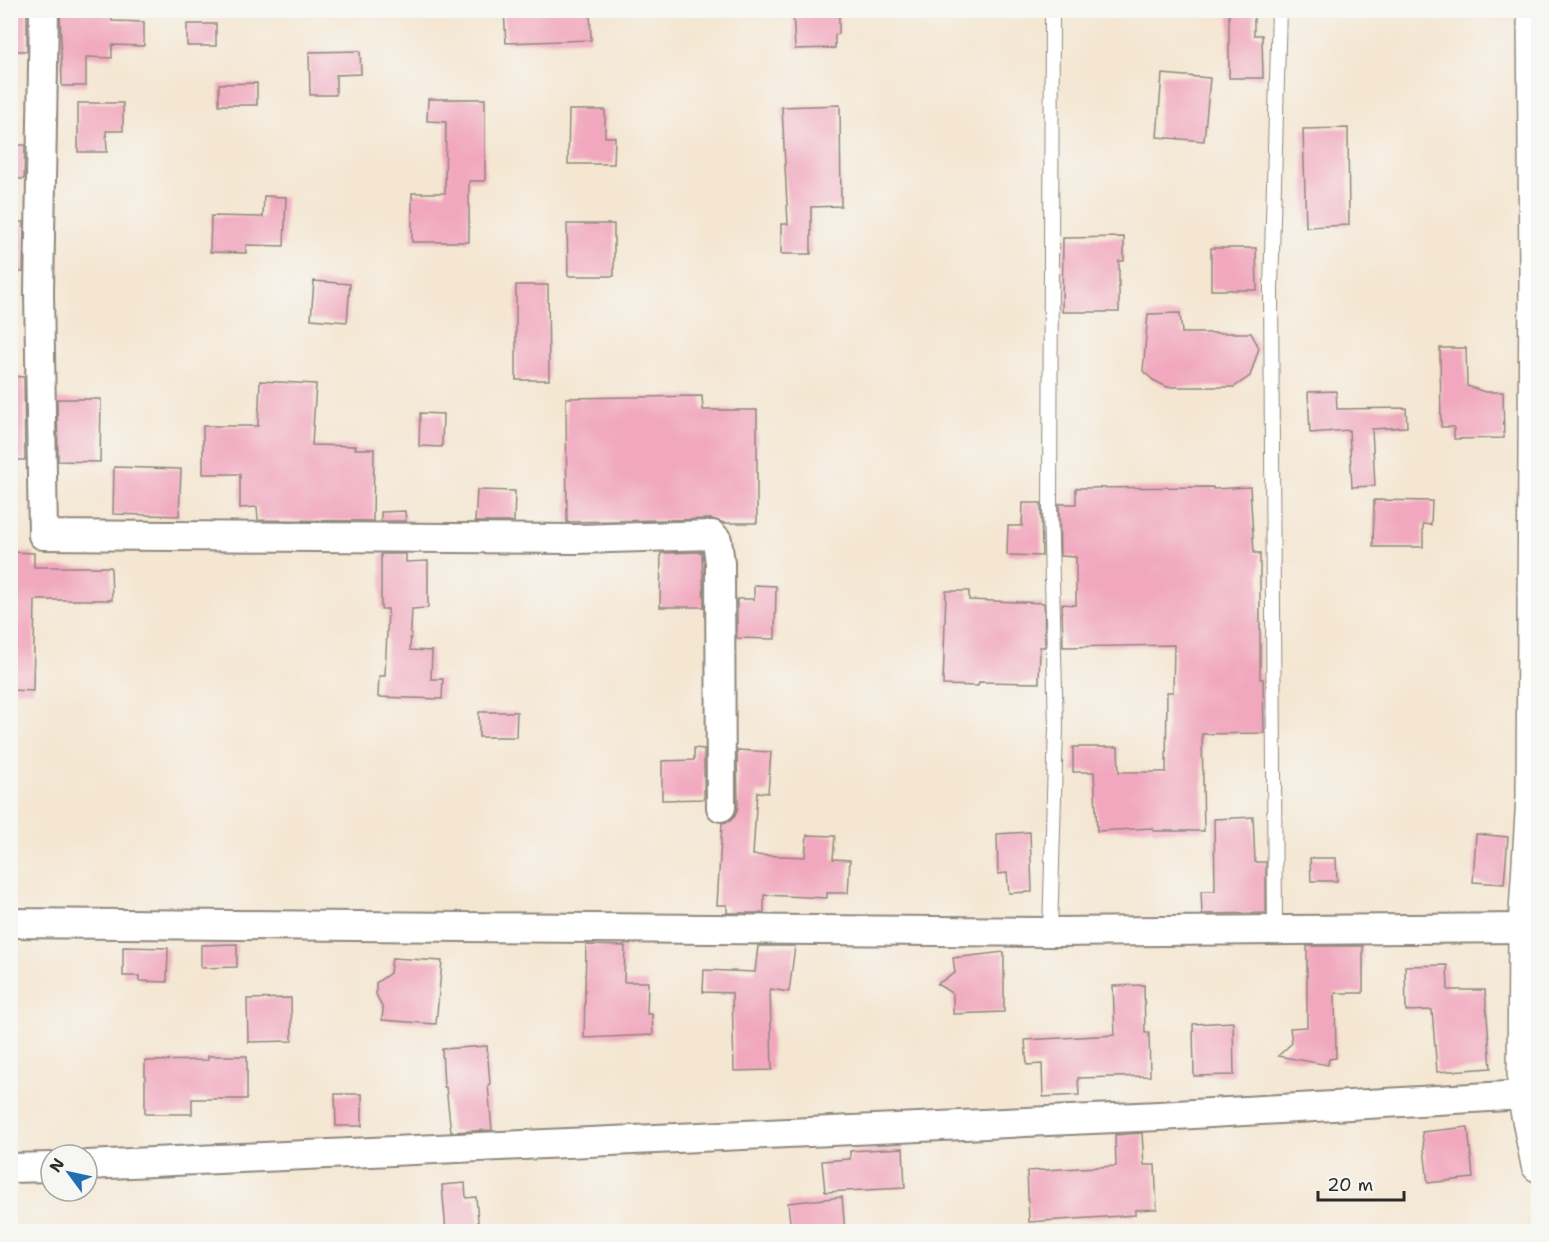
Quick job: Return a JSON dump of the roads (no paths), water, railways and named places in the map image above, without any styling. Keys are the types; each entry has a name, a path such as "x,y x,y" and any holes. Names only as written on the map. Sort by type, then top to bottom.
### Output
{"street":[{"path":"44,10 39,292 43,536 576,539 712,535 717,540 720,563 721,807"},
{"path":"1534,10 1537,276 1536,796 1526,928 1524,1095 1539,1165"},
{"path":"10,923 1050,932 1526,928"},
{"path":"99,1164 1147,1117 1524,1095"},
{"path":"10,1168 39,1167"}],"lane":[{"path":"1050,932 1056,728 1050,508 1052,10"},
{"path":"1275,929 1271,288 1279,10"}]}
